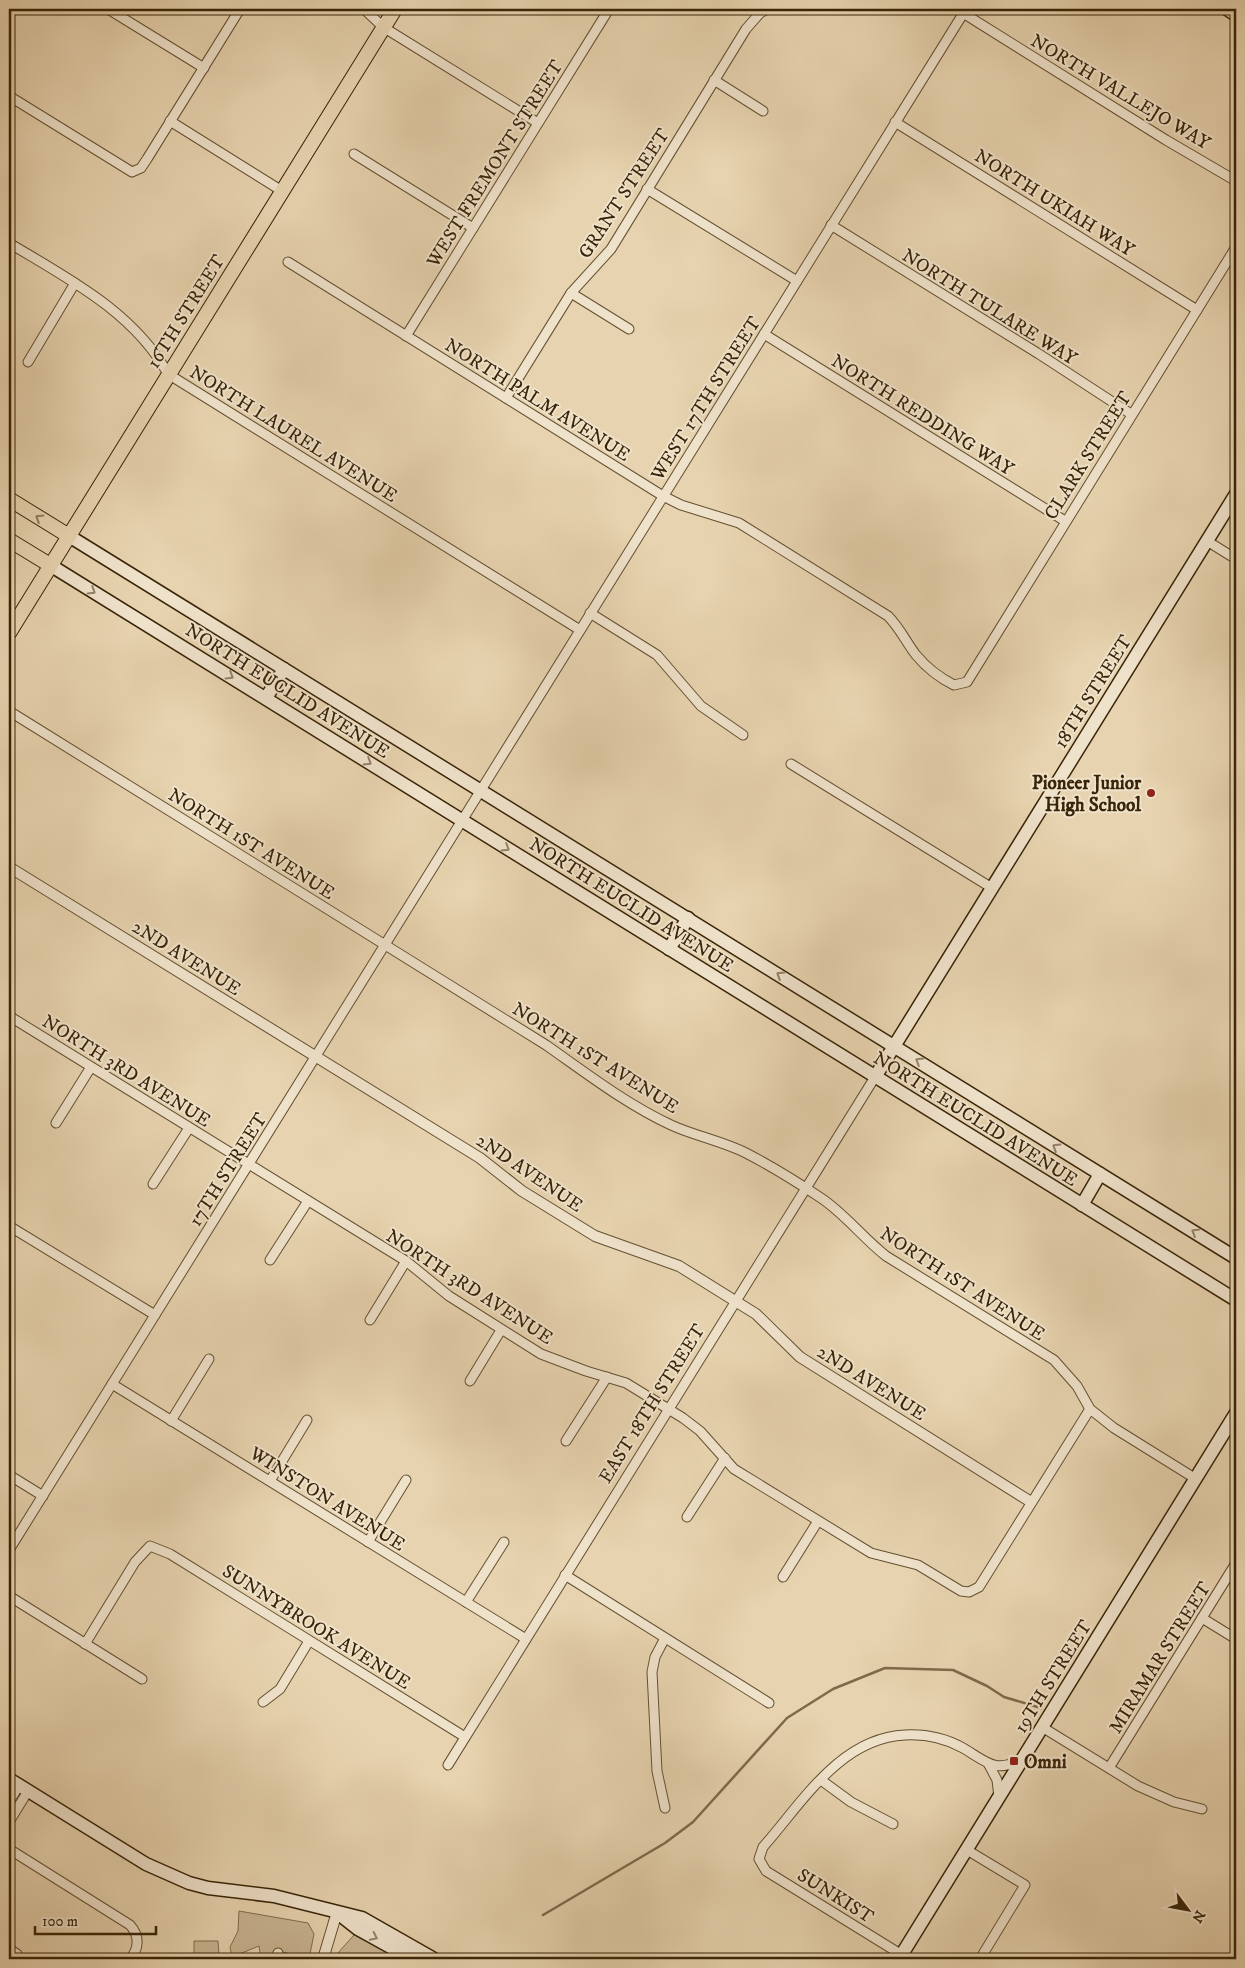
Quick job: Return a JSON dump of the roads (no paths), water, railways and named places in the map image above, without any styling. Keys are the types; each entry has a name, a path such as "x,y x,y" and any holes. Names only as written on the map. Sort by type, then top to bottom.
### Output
{"main road":[{"name":"16TH STREET","path":"9,633 394,9"},
{"path":"1227,9 1236,15"},
{"name":"18TH STREET","path":"885,1061 1236,494"},
{"name":"NORTH EUCLID AVENUE","path":"9,499 1236,1258"},
{"name":"NORTH EUCLID AVENUE","path":"9,540 1236,1300"},
{"path":"266,698 284,669"},
{"path":"669,949 688,918"},
{"name":"EAST 18TH STREET","path":"875,1077 885,1061"},
{"path":"1082,1205 1100,1174"},
{"name":"19TH STREET","path":"901,1957 1236,1413"},
{"path":"18,1785 146,1864 182,1880 229,1892 298,1901 362,1918 382,1927 434,1959"},
{"path":"337,1912 358,1929 412,1959"}],"street":[{"path":"108,9 204,68"},
{"path":"9,96 132,172 141,168 240,9"},
{"path":"364,9 383,27 538,123"},
{"path":"598,9 608,11"},
{"name":"GRANT STREET","path":"506,398 571,293 610,248 746,29 760,13 767,9"},
{"name":"WEST FREMONT STREET","path":"406,336 608,11"},
{"name":"WEST 17TH STREET","path":"472,804 964,11"},
{"name":"NORTH VALLEJO WAY","path":"964,11 1166,140 1236,181"},
{"path":"714,80 763,111"},
{"path":"170,121 282,191"},
{"name":"NORTH UKIAH WAY","path":"895,122 1198,310"},
{"path":"354,154 473,228"},
{"path":"647,189 796,281"},
{"name":"NORTH TULARE WAY","path":"831,225 1039,354 1131,414"},
{"name":"NORTH LAUREL AVENUE","path":"9,243 104,302 160,359 168,374 580,630"},
{"name":"CLARK STREET","path":"967,682 1236,247"},
{"name":"NORTH PALM AVENUE","path":"288,262 663,496 681,505 739,523 888,616 901,629 916,655 941,678 954,685 967,682"},
{"path":"28,362 75,283"},
{"path":"571,293 629,329"},
{"name":"NORTH REDDING WAY","path":"764,334 1065,521"},
{"path":"1207,541 1236,559"},
{"path":"590,614 657,654 701,706 743,735"},
{"name":"NORTH 1ST AVENUE","path":"9,711 386,944 546,1045 589,1077 653,1116 672,1126 746,1153 806,1188 838,1211 866,1241 886,1256 1054,1360 1077,1386 1090,1409 1114,1428 1196,1479"},
{"path":"791,764 992,888"},
{"name":"17TH STREET","path":"9,1550 472,804"},
{"name":"2ND AVENUE","path":"9,867 315,1058 480,1158 522,1191 595,1236 679,1266 756,1314 800,1357 1031,1502"},
{"name":"NORTH 3RD AVENUE","path":"9,1016 406,1261 449,1296 541,1354 586,1371 626,1383 669,1409 700,1431 734,1469 870,1554 918,1565 961,1591 970,1592 979,1586 1031,1502"},
{"path":"56,1123 90,1067"},
{"name":"EAST 18TH STREET","path":"448,1765 875,1077"},
{"path":"153,1184 189,1128"},
{"path":"270,1260 308,1202"},
{"path":"9,1226 155,1315"},
{"path":"370,1320 406,1261"},
{"path":"470,1381 501,1330"},
{"path":"171,1421 209,1358"},
{"path":"566,1441 606,1377"},
{"name":"WINSTON AVENUE","path":"112,1384 526,1639"},
{"path":"1031,1502 1090,1409"},
{"path":"270,1481 307,1420"},
{"path":"687,1517 725,1458"},
{"path":"9,1475 43,1496"},
{"path":"368,1542 406,1480"},
{"path":"783,1577 818,1521"},
{"path":"466,1602 504,1542"},
{"name":"SUNNYBROOK AVENUE","path":"85,1644 135,1562 150,1546 170,1554 465,1737"},
{"name":"MIRAMAR STREET","path":"1109,1768 1236,1562"},
{"path":"565,1575 769,1703"},
{"path":"9,1596 142,1679"},
{"path":"1202,1618 1236,1639"},
{"path":"665,1638 655,1658 652,1672 657,1771 665,1808"},
{"path":"263,1702 280,1689 309,1641"},
{"path":"1042,1727 1154,1794 1202,1809"},
{"path":"893,1824 851,1802 821,1780 849,1753 864,1744 895,1735 924,1735 957,1745 989,1765 1005,1766 1022,1760"},
{"path":"989,1765 997,1780 999,1798"},
{"name":"SUNKIST","path":"821,1780 763,1847 759,1859 766,1871 901,1957"},
{"path":"9,1801 18,1785"},
{"path":"9,1822 18,1785"},
{"path":"9,1849 125,1921 134,1930 138,1941 136,1952 130,1959"},
{"path":"968,1850 1025,1885 980,1959"},
{"path":"323,1959 337,1912"},
{"path":"9,1949 17,1954"}],"waterway":[{"path":"543,1915 665,1843 693,1822 787,1718 833,1689 885,1668 953,1670 987,1686 1004,1697 1041,1708"}],"place":[{"name":"Pioneer Junior High School","path":"1151,793"},
{"name":"Omni","path":"1014,1761"}]}
